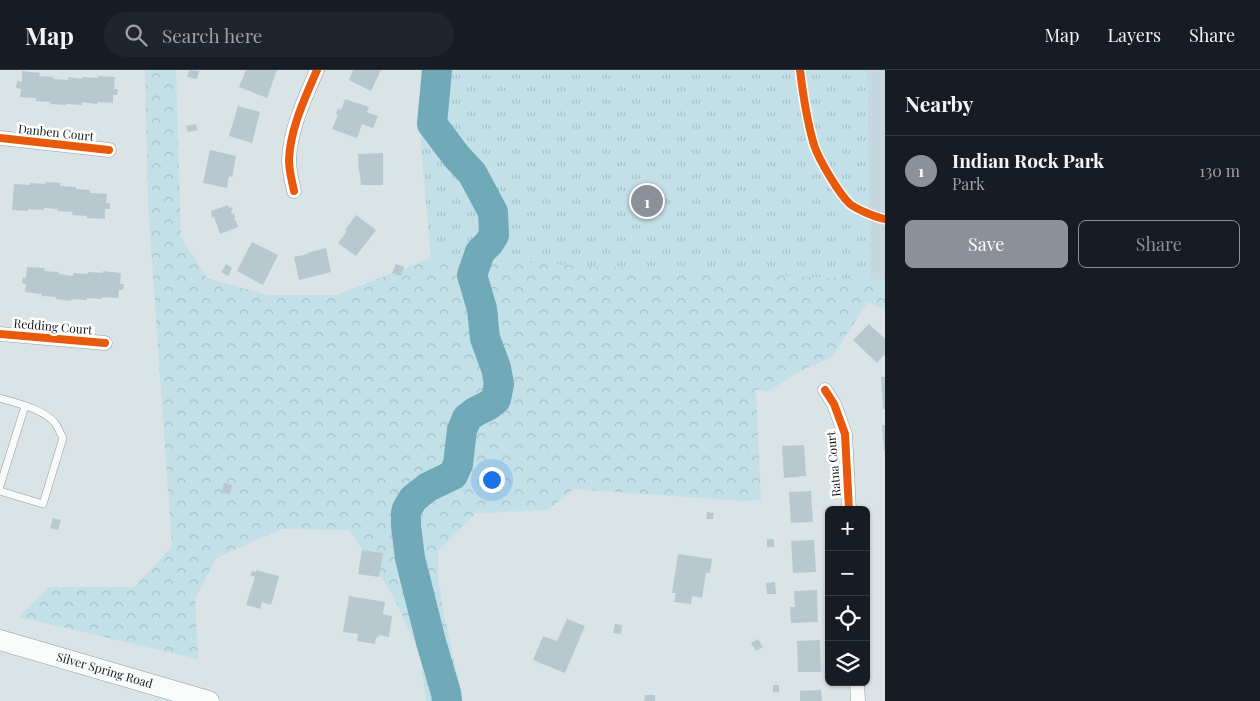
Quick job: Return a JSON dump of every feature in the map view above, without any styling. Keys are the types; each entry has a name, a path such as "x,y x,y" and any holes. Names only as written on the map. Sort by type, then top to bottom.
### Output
{"main road":[{"name":"Silver Spring Road","path":"0,640 208,701"}],"street":[{"path":"294,191 289,160 293,133 306,95 318,70"},
{"name":"Danben Court","path":"0,138 109,150"},
{"name":"Redding Court","path":"0,334 105,343"},
{"name":"Ratna Court","path":"825,390 834,404 845,434 849,506"},
{"path":"857,686 858,701"}],"lane":[{"path":"0,398 45,415 55,424 63,438 43,504 0,491"},
{"path":"0,486 25,406"}],"shaded area":[{"path":"867,70 885,70 885,279 870,280"}],"green space":[{"path":"145,70 176,70 181,238 207,278 268,295 336,295 431,258 421,144 424,70 867,70 870,279 885,279 885,310 868,302 831,358 800,371 767,392 756,389 761,500 742,501 574,489 548,510 476,513 438,551 438,576 443,610 463,701 426,701 420,654 390,590 349,530 281,529 216,558 195,599 198,659 19,617 48,587 134,587 172,547 148,205"},
{"path":"424,70 867,70 870,280 431,258 421,144"}],"building":[{"path":"189,70 199,71 197,79 187,77"},
{"path":"246,70 277,70 267,98 239,87"},
{"path":"353,70 381,70 371,91 349,80"},
{"path":"22,71 40,73 39,76 54,77 53,79 68,80 68,77 82,79 82,77 98,78 98,76 115,77 114,89 118,89 117,95 113,95 113,103 97,102 97,104 82,102 82,105 50,104 51,102 36,101 36,98 20,97 21,89 16,88 17,81 22,82"},
{"path":"345,99 369,107 367,112 378,116 373,128 362,124 357,138 332,129 338,115 336,114 338,108 341,110"},
{"path":"238,106 260,112 252,143 229,136"},
{"path":"196,124 197,130 188,132 186,126"},
{"path":"210,150 236,156 232,177 229,176 227,188 203,183"},
{"path":"383,153 383,185 361,185 358,154"},
{"path":"45,182 61,183 60,186 90,190 90,193 107,194 106,203 110,203 110,209 105,209 105,219 72,215 73,212 57,211 58,209 12,210 14,184 30,185 30,183 45,184"},
{"path":"228,205 229,208 232,207 233,209 231,210 232,214 234,213 238,227 220,234 214,217 212,218 211,211"},
{"path":"356,215 376,230 356,256 338,243"},
{"path":"252,242 278,255 263,285 237,271"},
{"path":"326,248 331,272 299,280 294,257"},
{"path":"226,264 232,268 228,276 221,272"},
{"path":"396,264 404,267 401,276 392,273"},
{"path":"27,267 45,268 44,271 59,272 59,274 73,276 73,273 103,273 103,271 121,273 120,284 124,284 123,290 119,290 118,298 102,297 102,299 87,298 87,300 72,299 71,301 25,292 26,284 22,283 23,277 26,278"},
{"path":"869,324 885,339 885,354 877,363 853,340"},
{"path":"881,377 885,377 885,409 883,409"},
{"path":"882,425 885,425 885,451 884,451"},
{"path":"804,445 806,476 784,478 782,446"},
{"path":"224,483 232,485 230,494 222,493"},
{"path":"811,491 813,522 791,523 789,492"},
{"path":"707,512 714,513 713,519 706,519"},
{"path":"53,518 61,520 58,530 50,528"},
{"path":"767,539 774,539 774,547 767,547"},
{"path":"814,540 816,572 793,573 791,541"},
{"path":"362,550 383,553 379,577 358,574"},
{"path":"678,554 712,559 710,573 706,573 702,598 692,596 691,604 674,602 676,593 672,593"},
{"path":"256,570 279,576 271,605 262,602 260,609 246,605 255,577 250,575 252,571 256,572"},
{"path":"775,582 776,594 767,594 766,583"},
{"path":"817,590 818,622 791,623 790,607 795,607 794,591"},
{"path":"349,596 385,602 383,614 392,616 389,637 379,635 378,638 376,637 375,644 357,641 358,634 343,632"},
{"path":"567,619 585,626 565,673 533,660 543,636 557,641"},
{"path":"615,624 622,625 621,634 613,633"},
{"path":"758,639 763,647 756,651 751,643"},
{"path":"820,640 821,672 798,672 797,641"},
{"path":"773,685 779,685 779,692 773,692"},
{"path":"821,690 822,701 800,701 800,691"},
{"path":"645,695 655,695 655,701 644,701"}],"waterway":[{"path":"437,70 432,124 457,157 472,173 493,212 494,235 480,252 472,275 482,309 485,338 496,368 499,384 496,399 467,418 462,430 458,464 453,475 428,487 419,494 413,499 406,513 410,558 447,701"}],"cycle path":[{"path":"294,191 289,164 292,137 317,70"},
{"path":"800,70 814,145 825,168 840,193 850,204 867,213 885,219"},
{"path":"0,138 109,150"},
{"path":"0,334 105,343"},
{"path":"825,390 834,404 845,434 849,506"}],"place":[{"name":"Indian Rock Park","path":"647,201"}]}
